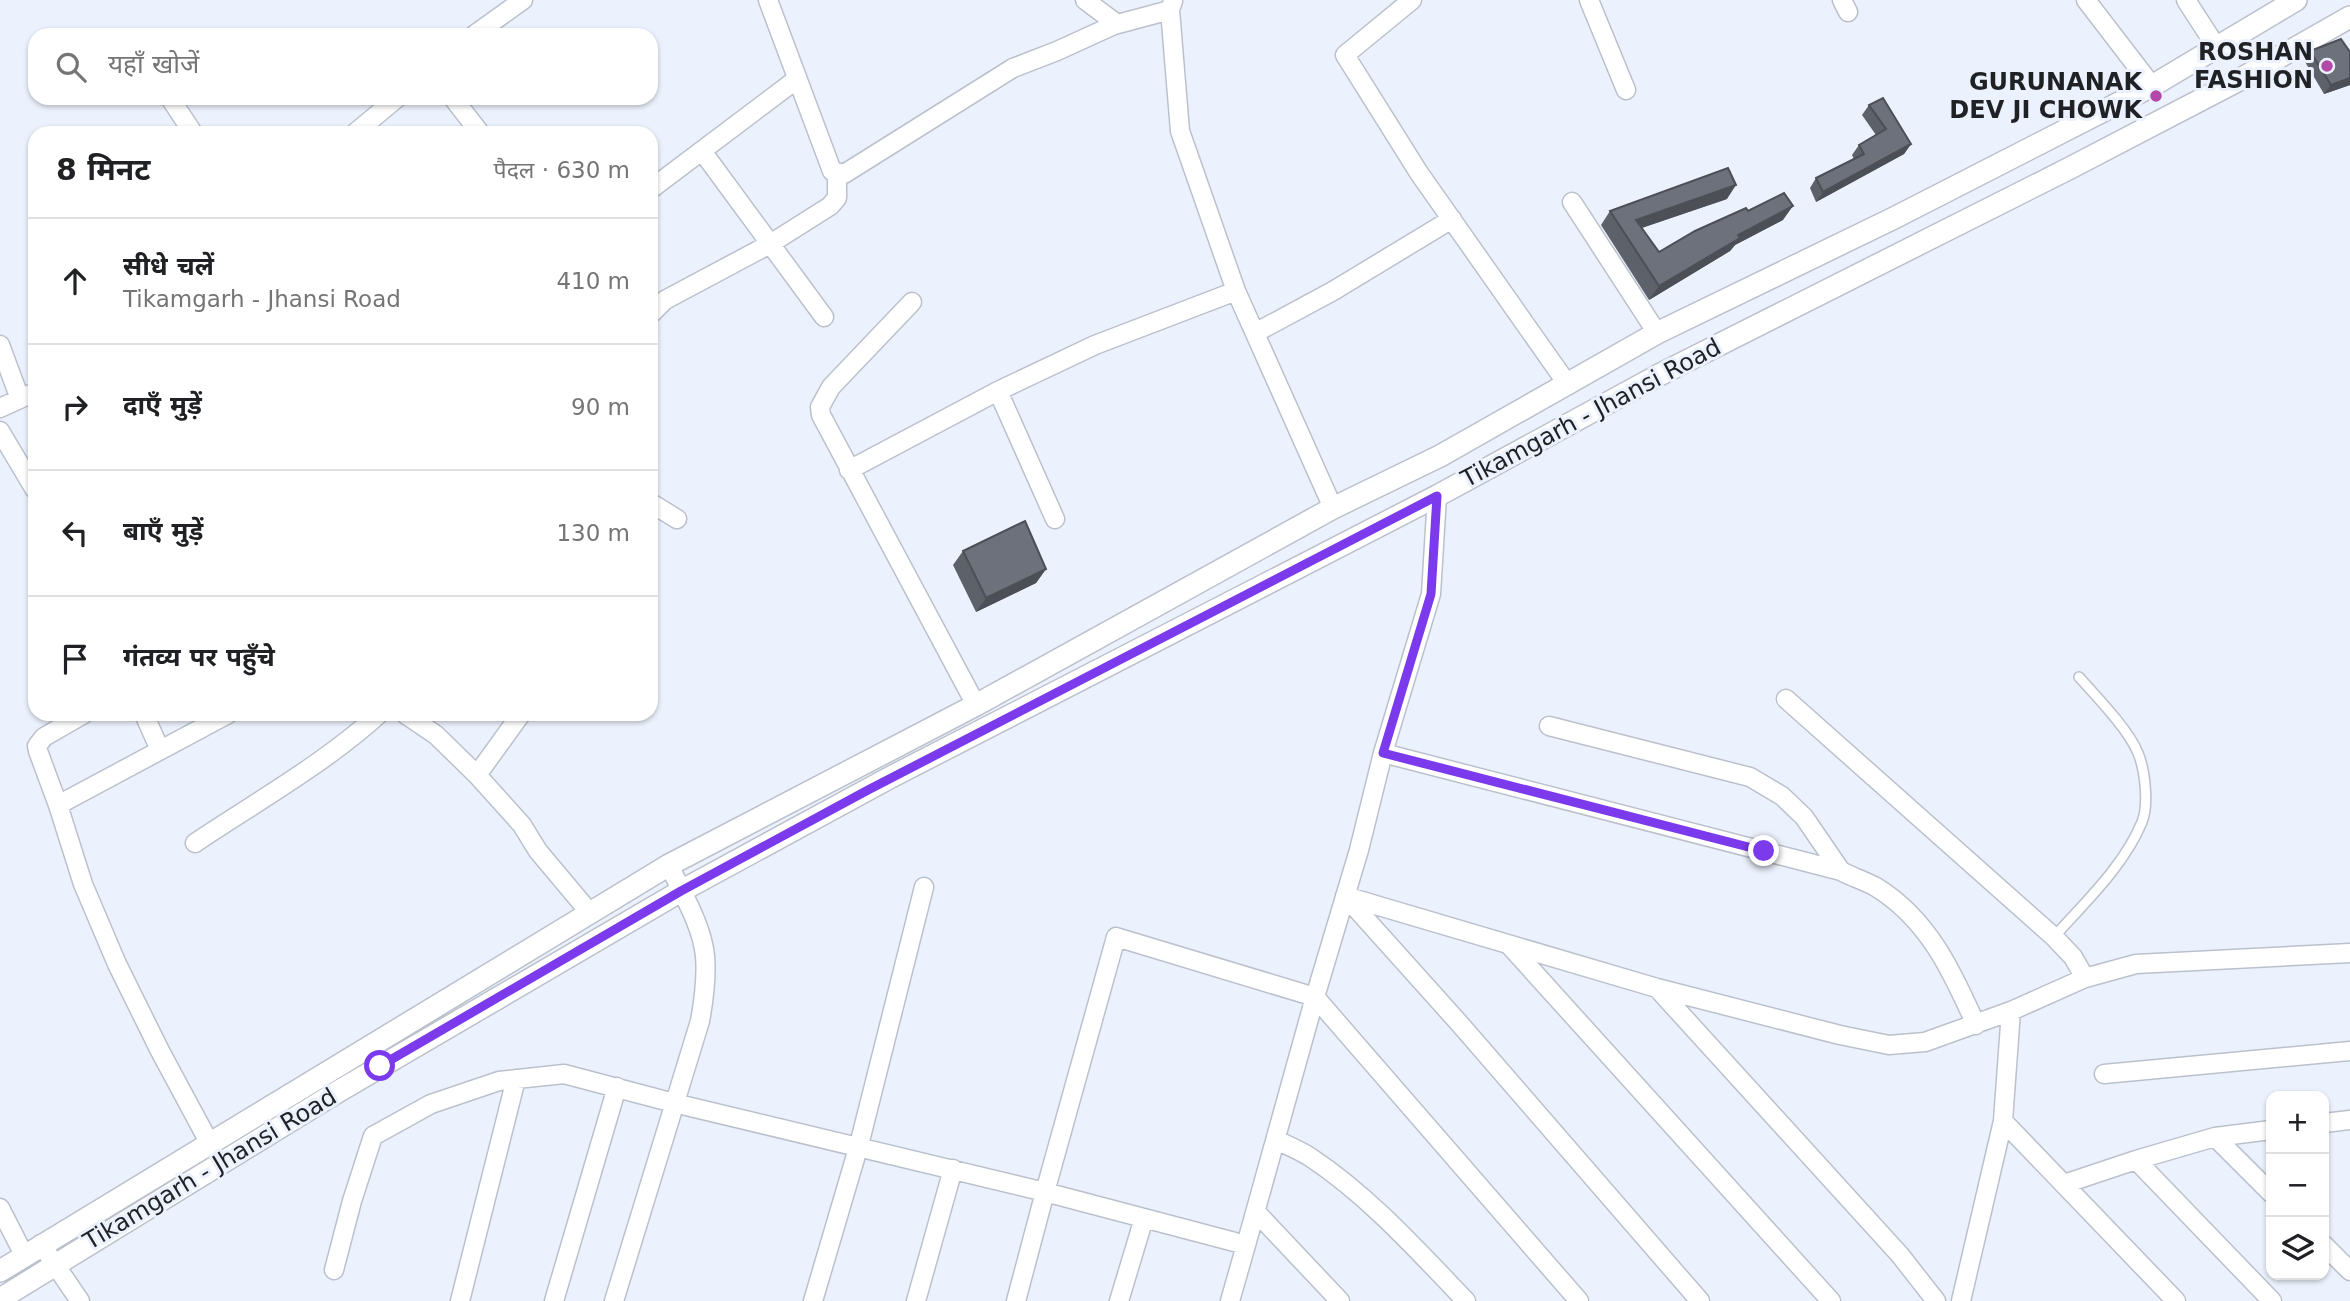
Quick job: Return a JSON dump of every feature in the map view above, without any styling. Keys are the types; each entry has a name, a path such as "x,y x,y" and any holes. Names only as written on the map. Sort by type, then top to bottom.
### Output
{"street":[{"path":"768,0 832,171 844,174 1013,68 1117,24 1172,5 1180,131 1236,291 1333,508"},
{"path":"1085,0 1117,24"},
{"path":"1412,0 1345,55 1419,173 1568,385"},
{"path":"1589,0 1626,90"},
{"path":"2186,0 2217,48"},
{"path":"0,1271 669,865 976,705 1333,508 1440,456 1657,333 1894,218 2151,86 2296,0"},
{"path":"2084,1 2151,86"},
{"path":"482,28 512,2"},
{"name":"Tikamgarh - Jhansi Road","path":"0,1299 339,1091 681,891 903,771 1437,496 1659,375 2237,81 2350,17"},
{"path":"658,184 797,79"},
{"path":"175,105 188,126"},
{"path":"363,126 389,105"},
{"path":"458,105 475,126"},
{"path":"702,150 824,317"},
{"path":"658,307 665,300 770,244 834,202 838,194 837,172"},
{"path":"1572,202 1657,333"},
{"path":"1255,333 1333,291 1452,219"},
{"path":"849,470 998,391 1096,345 1236,291"},
{"path":"912,302 831,387 820,407 821,415 976,705"},
{"path":"0,345 28,396 0,408"},
{"path":"998,391 1055,519"},
{"path":"0,431 28,478"},
{"path":"1230,1301 1383,753 1431,594 1437,496"},
{"path":"658,507 677,519"},
{"path":"1247,555 1261,586"},
{"path":"1786,699 2054,937 2073,957 2085,978"},
{"path":"73,721 44,737 37,746 83,884 117,964 210,1144"},
{"path":"147,721 160,750"},
{"path":"58,805 215,721"},
{"path":"195,844 326,756 371,721"},
{"path":"415,721 443,741 477,775 522,825 538,851 590,913"},
{"path":"477,775 516,721"},
{"path":"1549,726 1750,777 1782,796 1804,817 1841,871"},
{"path":"1383,753 1841,871 1875,887 1907,911 1927,931 1951,971 1976,1025"},
{"path":"614,1301 701,1021 705,954 697,928 669,865"},
{"path":"813,1301 859,1145 924,887"},
{"path":"1345,896 1657,988 1889,1045 1926,1042 2011,1011 2085,978 2136,964 2350,953"},
{"path":"1345,896 1700,1301"},
{"path":"1016,1301 1116,937 1315,997 1579,1301"},
{"path":"1508,944 1821,1298"},
{"path":"1657,988 1900,1255 1936,1301"},
{"path":"1961,1301 2003,1121 2011,1011"},
{"path":"2104,1074 2350,1051"},
{"path":"334,1270 373,1136 431,1104 499,1081 564,1074 859,1145 1246,1245"},
{"path":"460,1301 516,1079"},
{"path":"554,1301 617,1087"},
{"path":"2329,1123 2350,1120"},
{"path":"2003,1121 2176,1301"},
{"path":"2064,1184 2215,1137 2266,1131"},
{"path":"2215,1137 2266,1188"},
{"path":"1276,1140 1308,1156 1348,1185 1466,1301"},
{"path":"2136,1160 2272,1301"},
{"path":"916,1301 953,1169"},
{"path":"0,1208 33,1250 55,1264 80,1301"},
{"path":"1256,1212 1340,1301"},
{"path":"1119,1301 1144,1218"},
{"path":"2329,1250 2350,1271"}],"lane":[{"path":"2054,937 2112,871 2131,844 2143,819 2145,784 2138,752 2116,719 2079,677"}],"building":[{"path":"2341,39 2350,52 2350,78 2331,85 2310,51"},
{"path":"1883,98 1911,144 1823,192 1816,178 1864,154 1859,145 1886,129 1869,105"},
{"path":"1728,168 1736,185 1636,220 1659,252 1695,231 1746,208 1748,211 1784,193 1793,206 1738,235 1740,238 1659,286 1610,211"},
{"path":"1025,521 1046,569 986,598 963,551"}],"place":[{"name":"ROSHAN FASHION","path":"2327,66"},
{"name":"GURUNANAK DEV JI CHOWK","path":"2156,96"}],"route":[{"path":"380,1066 681,891 868,790 1437,496 1431,594 1383,753 1764,851"}]}
